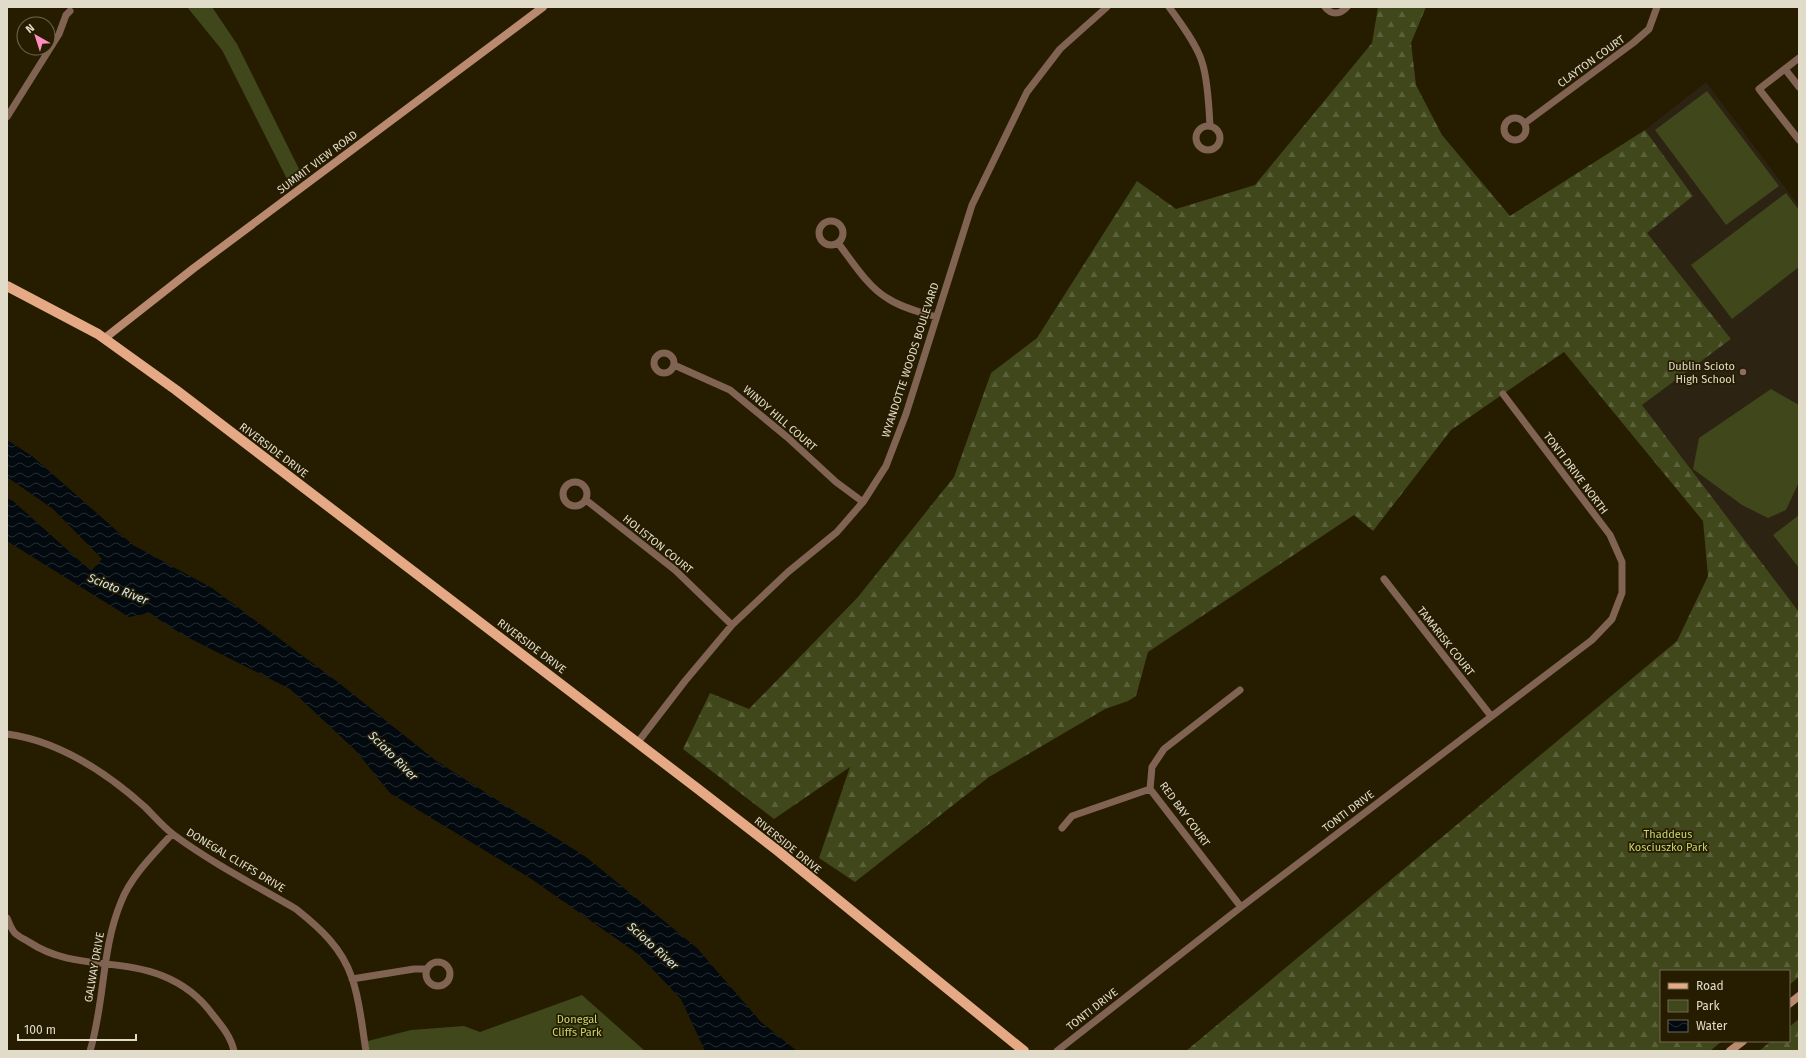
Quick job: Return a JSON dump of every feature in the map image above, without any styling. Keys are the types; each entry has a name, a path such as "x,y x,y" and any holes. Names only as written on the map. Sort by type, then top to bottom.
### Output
{"main road":[{"name":"RIVERSIDE DRIVE","path":"7,286 105,338 176,390 638,742 778,851 1024,1051"}],"street":[{"name":"SUMMIT VIEW ROAD","path":"105,338 194,268 543,7"},
{"name":"WYANDOTTE WOODS BOULEVARD","path":"638,742 685,681 732,625 788,572 837,532 863,502 886,466 906,414 972,205 1027,92 1060,49 1107,7"},
{"path":"1169,7 1182,24 1202,62 1210,126"},
{"path":"1324,7 1330,12 1335,13 1343,11 1347,7"},
{"name":"CLAYTON COURT","path":"1525,123 1633,43 1649,29 1657,7"},
{"path":"7,117 59,34 66,15 70,11"},
{"path":"1799,58 1759,89 1799,140"},
{"path":"1785,69 1799,87"},
{"path":"838,243 870,282 887,298 908,308 936,317"},
{"name":"WINDY HILL COURT","path":"674,365 730,390 787,436 836,482 863,502"},
{"name":"TONTI DRIVE NORTH","path":"1503,394 1610,535 1622,562 1622,570"},
{"name":"HOLISTON COURT","path":"586,500 675,570 732,625"},
{"name":"TONTI DRIVE","path":"1057,1051 1241,907 1592,640 1612,619 1622,593 1622,570"},
{"name":"TAMARISK COURT","path":"1384,578 1491,716"},
{"name":"RED BAY COURT","path":"1240,690 1164,749 1152,767 1150,789 1241,907"},
{"name":"DONEGAL CLIFFS DRIVE","path":"7,734 25,736 63,751 86,764 122,788 172,834 209,859 296,909 309,919 330,939 337,949 352,979 366,1051"},
{"path":"1062,828 1072,816 1150,789"},
{"name":"GALWAY DRIVE","path":"90,1051 95,1035 108,941 121,901 142,867 172,834"},
{"path":"7,918 15,933 37,948 60,958 129,967 163,976 186,988 206,1005 232,1042 234,1051"},
{"path":"352,979 414,969 427,969"},
{"path":"1790,1003 1799,996"},
{"path":"1730,1051 1742,1042"}],"shaded area":[{"name":"Dublin Scioto High School","path":"1706,82 1799,206 1799,612 1641,405 1731,339 1647,233 1693,196 1645,130"}],"green space":[{"path":"187,7 212,7 237,44 303,177 291,187 222,50"},
{"name":"Thaddeus Kosciuszko Park","path":"1378,7 1426,7 1411,43 1416,85 1442,135 1510,216 1645,130 1693,196 1647,233 1731,339 1642,405 1799,612 1799,977 1790,984 1790,970 1660,970 1660,1042 1721,1042 1710,1051 1186,1051 1677,641 1708,576 1703,521 1564,352 1451,430 1373,531 1354,515 1148,652 1136,696 1128,701 1105,709 989,777 855,882 819,858 850,767 774,819 683,749 710,693 749,709 858,597 954,477 991,373 1037,338 1137,181 1176,209 1255,185 1372,43"},
{"path":"1707,91 1779,186 1726,225 1655,130"},
{"path":"1786,193 1799,210 1799,267 1732,319 1691,265"},
{"path":"1771,389 1799,405 1799,482 1786,510 1768,518 1742,505 1693,469 1699,438"},
{"path":"1799,515 1799,568 1773,535"},
{"name":"Donegal Cliffs Park","path":"582,995 645,1051 367,1051 364,1042 411,1030 464,1026 480,1032"},
{"path":"1799,1019 1799,1051 1759,1051 1770,1042 1790,1042 1790,1026"}],"water":[{"name":"Scioto River","path":"7,440 32,456 133,545 212,588 339,683 435,760 586,857 697,948 761,1022 797,1051 705,1051 681,999 638,954 530,878 390,793 356,751 290,689 183,635 149,613 129,617 7,541 7,498 13,501 91,571 102,559 53,509 7,477"}],"place":[{"name":"Dublin Scioto High School","path":"1743,372"}]}
